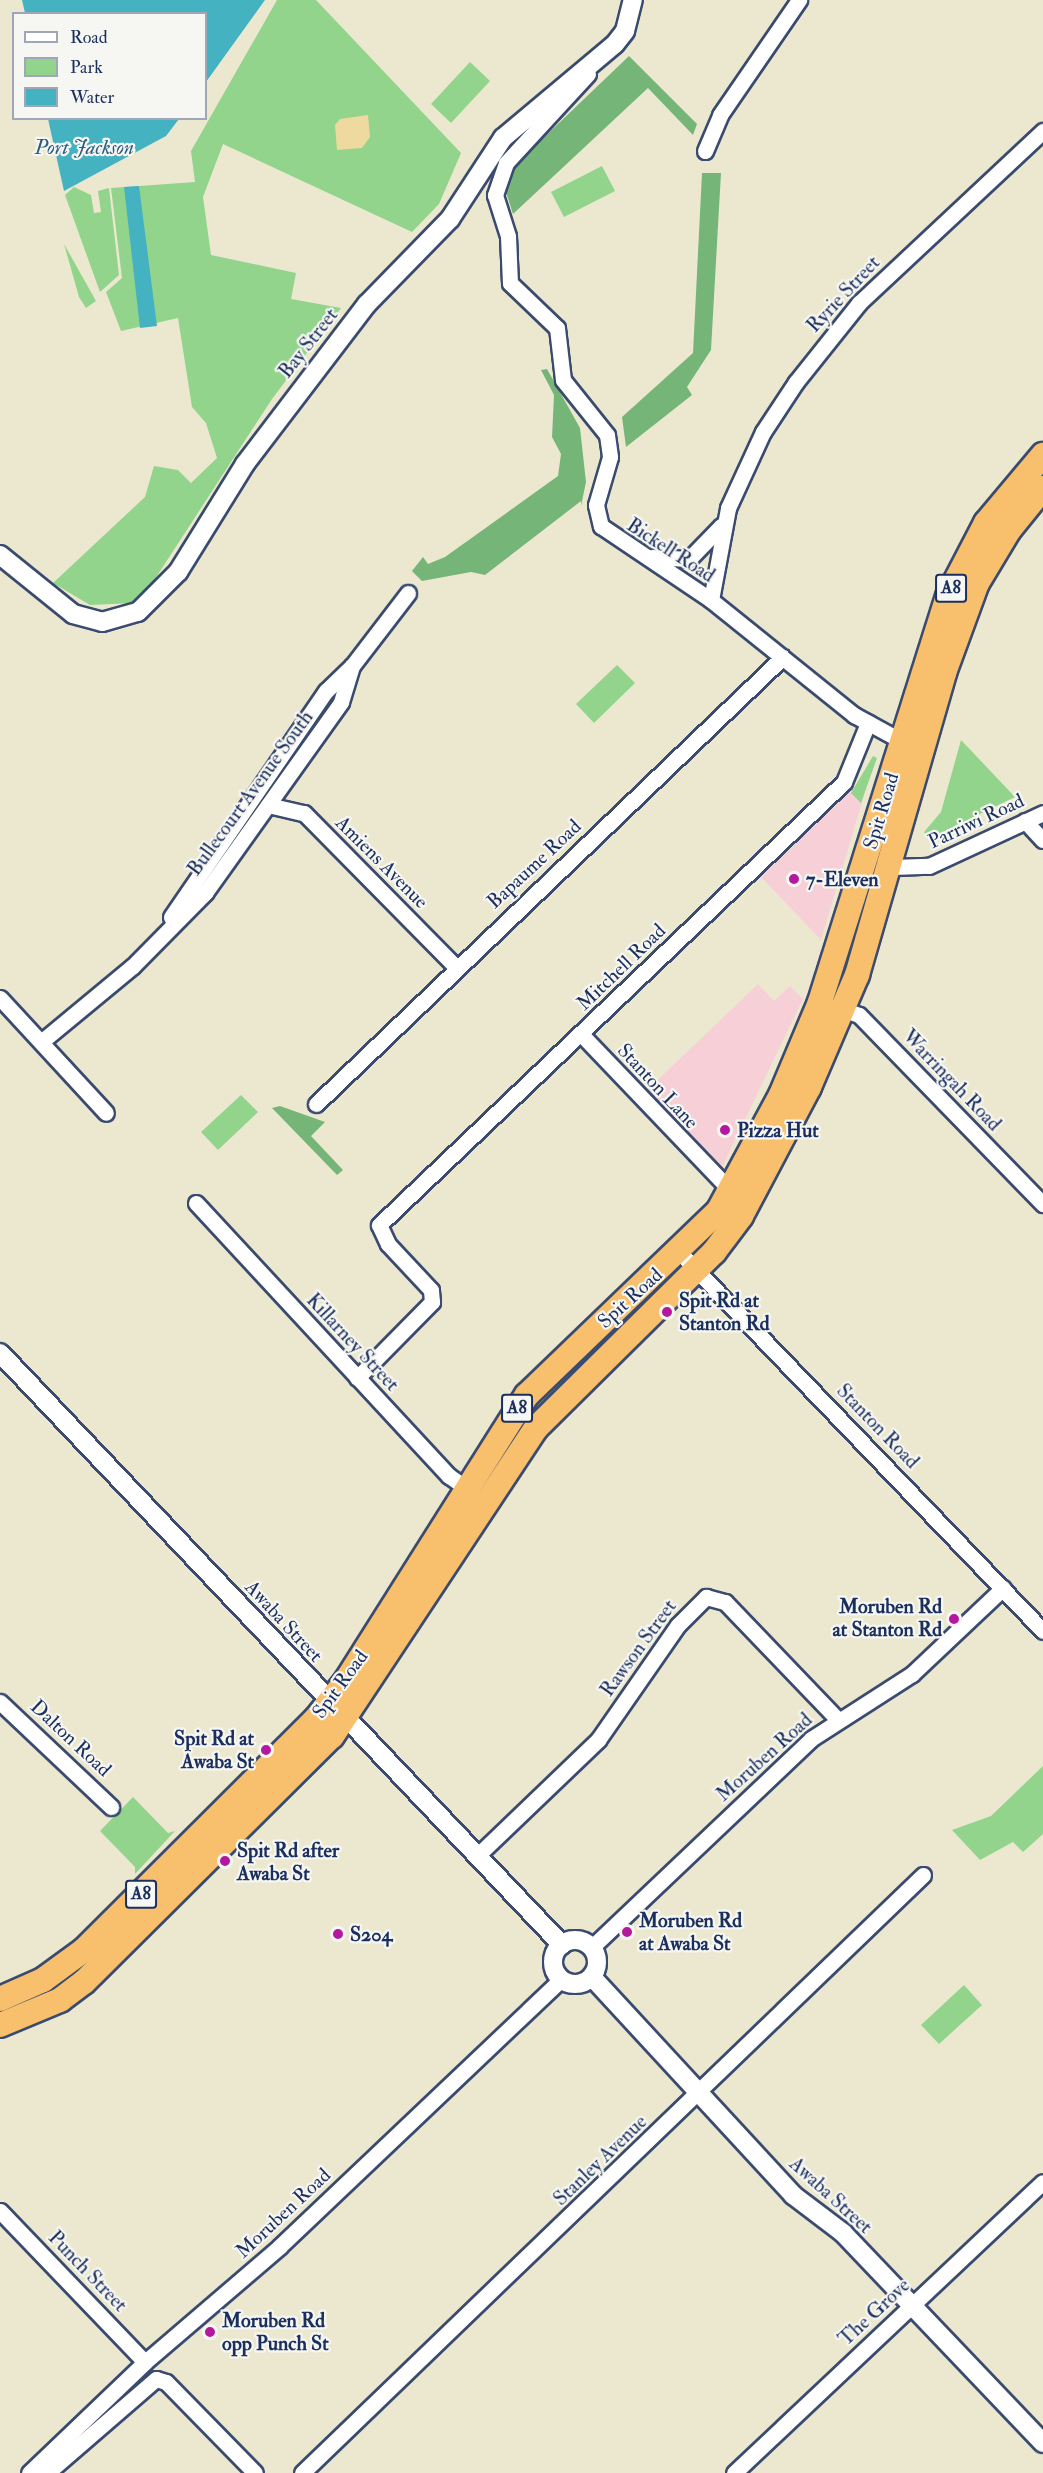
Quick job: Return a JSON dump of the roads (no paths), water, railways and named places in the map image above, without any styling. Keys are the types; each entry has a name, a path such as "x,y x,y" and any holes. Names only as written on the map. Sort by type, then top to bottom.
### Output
{"highway":[{"name":"Spit Road","path":"0,2025 60,2000 84,1983 338,1711 487,1501 520,1450 568,1391 697,1270 756,1193 831,1006 892,867 912,746 942,612 969,551 1009,492 1043,455"},
{"name":"Spit Road","path":"0,1999 44,1980 84,1950 338,1711 464,1488 543,1377 680,1252 731,1191 831,1006 912,746 977,583 1043,488"}],"street":[{"name":"Bay Street","path":"0,555 73,614 102,622 138,612 178,572 245,464 337,341 425,248 503,138 592,68 625,31 633,0"},
{"path":"705,152 720,115 799,0"},
{"name":"Bickell Road","path":"592,68 506,163 495,195 508,236 510,283 557,328 563,380 607,435 610,457 596,515 609,535 649,557 711,600 868,723 912,746"},
{"name":"Ryrie Street","path":"711,600 723,523 763,432 832,334 1043,131"},
{"name":"Ryrie Street","path":"649,557 689,559 723,523"},
{"name":"Bullecourt Avenue South","path":"41,1042 133,966 164,930 319,700 352,666 408,593"},
{"name":"Bapaume Road","path":"316,1104 456,967 783,657"},
{"name":"Bullecourt Avenue South","path":"164,930 205,893 268,805 341,702 352,666"},
{"name":"Mitchell Road","path":"357,1378 432,1302 431,1290 388,1244 379,1225 844,782 868,723"},
{"name":"Amiens Avenue","path":"268,805 303,813 456,967"},
{"name":"Parriwi Road","path":"892,867 929,866 1043,813"},
{"path":"1025,821 1043,840"},
{"path":"0,998 106,1113"},
{"name":"Warringah Road","path":"831,1006 859,1015 1043,1204"},
{"name":"Stanton Lane","path":"581,1034 731,1191"},
{"name":"Killarney Street","path":"196,1203 357,1378 464,1488 487,1501"},
{"name":"Stanton Road","path":"680,1252 1042,1628"},
{"name":"Awaba Street","path":"0,1353 562,1945"},
{"name":"Moruben Road","path":"592,1947 811,1739 912,1674 1003,1588"},
{"name":"Rawson Street","path":"477,1856 598,1740 678,1625 706,1597 725,1602 838,1720"},
{"name":"Dalton Road","path":"0,1702 111,1807"},
{"name":"Stanley Avenue","path":"302,2473 923,1875"},
{"path":"580,1941 592,1947 598,1960 592,1977 574,1984 561,1979 553,1963 562,1945 580,1941"},
{"name":"Awaba Street","path":"592,1977 793,2195 843,2233 1043,2443"},
{"name":"Moruben Road","path":"29,2473 145,2361 279,2247 561,1979"},
{"name":"The Grove","path":"734,2473 1043,2182"},
{"name":"Punch Street","path":"0,2211 145,2361"},
{"path":"47,2473 147,2383 166,2382 255,2473"}],"water":[{"path":"22,0 265,0 207,81 207,12 25,12"},
{"name":"Port Jackson","path":"48,120 178,120 166,136 64,191"},
{"path":"139,186 157,326 140,328 124,187"}],"place":[{"name":"7-Eleven","path":"794,879"},
{"name":"Pizza Hut","path":"725,1130"},
{"name":"Spit Rd at Stanton Rd","path":"667,1312"},
{"name":"Moruben Rd at Stanton Rd","path":"954,1619"},
{"name":"Spit Rd at Awaba St","path":"266,1750"},
{"name":"Spit Rd after Awaba St","path":"225,1861"},
{"name":"Moruben Rd at Awaba St","path":"627,1932"},
{"name":"S204","path":"338,1934"},
{"name":"Moruben Rd opp Punch St","path":"210,2332"}]}
